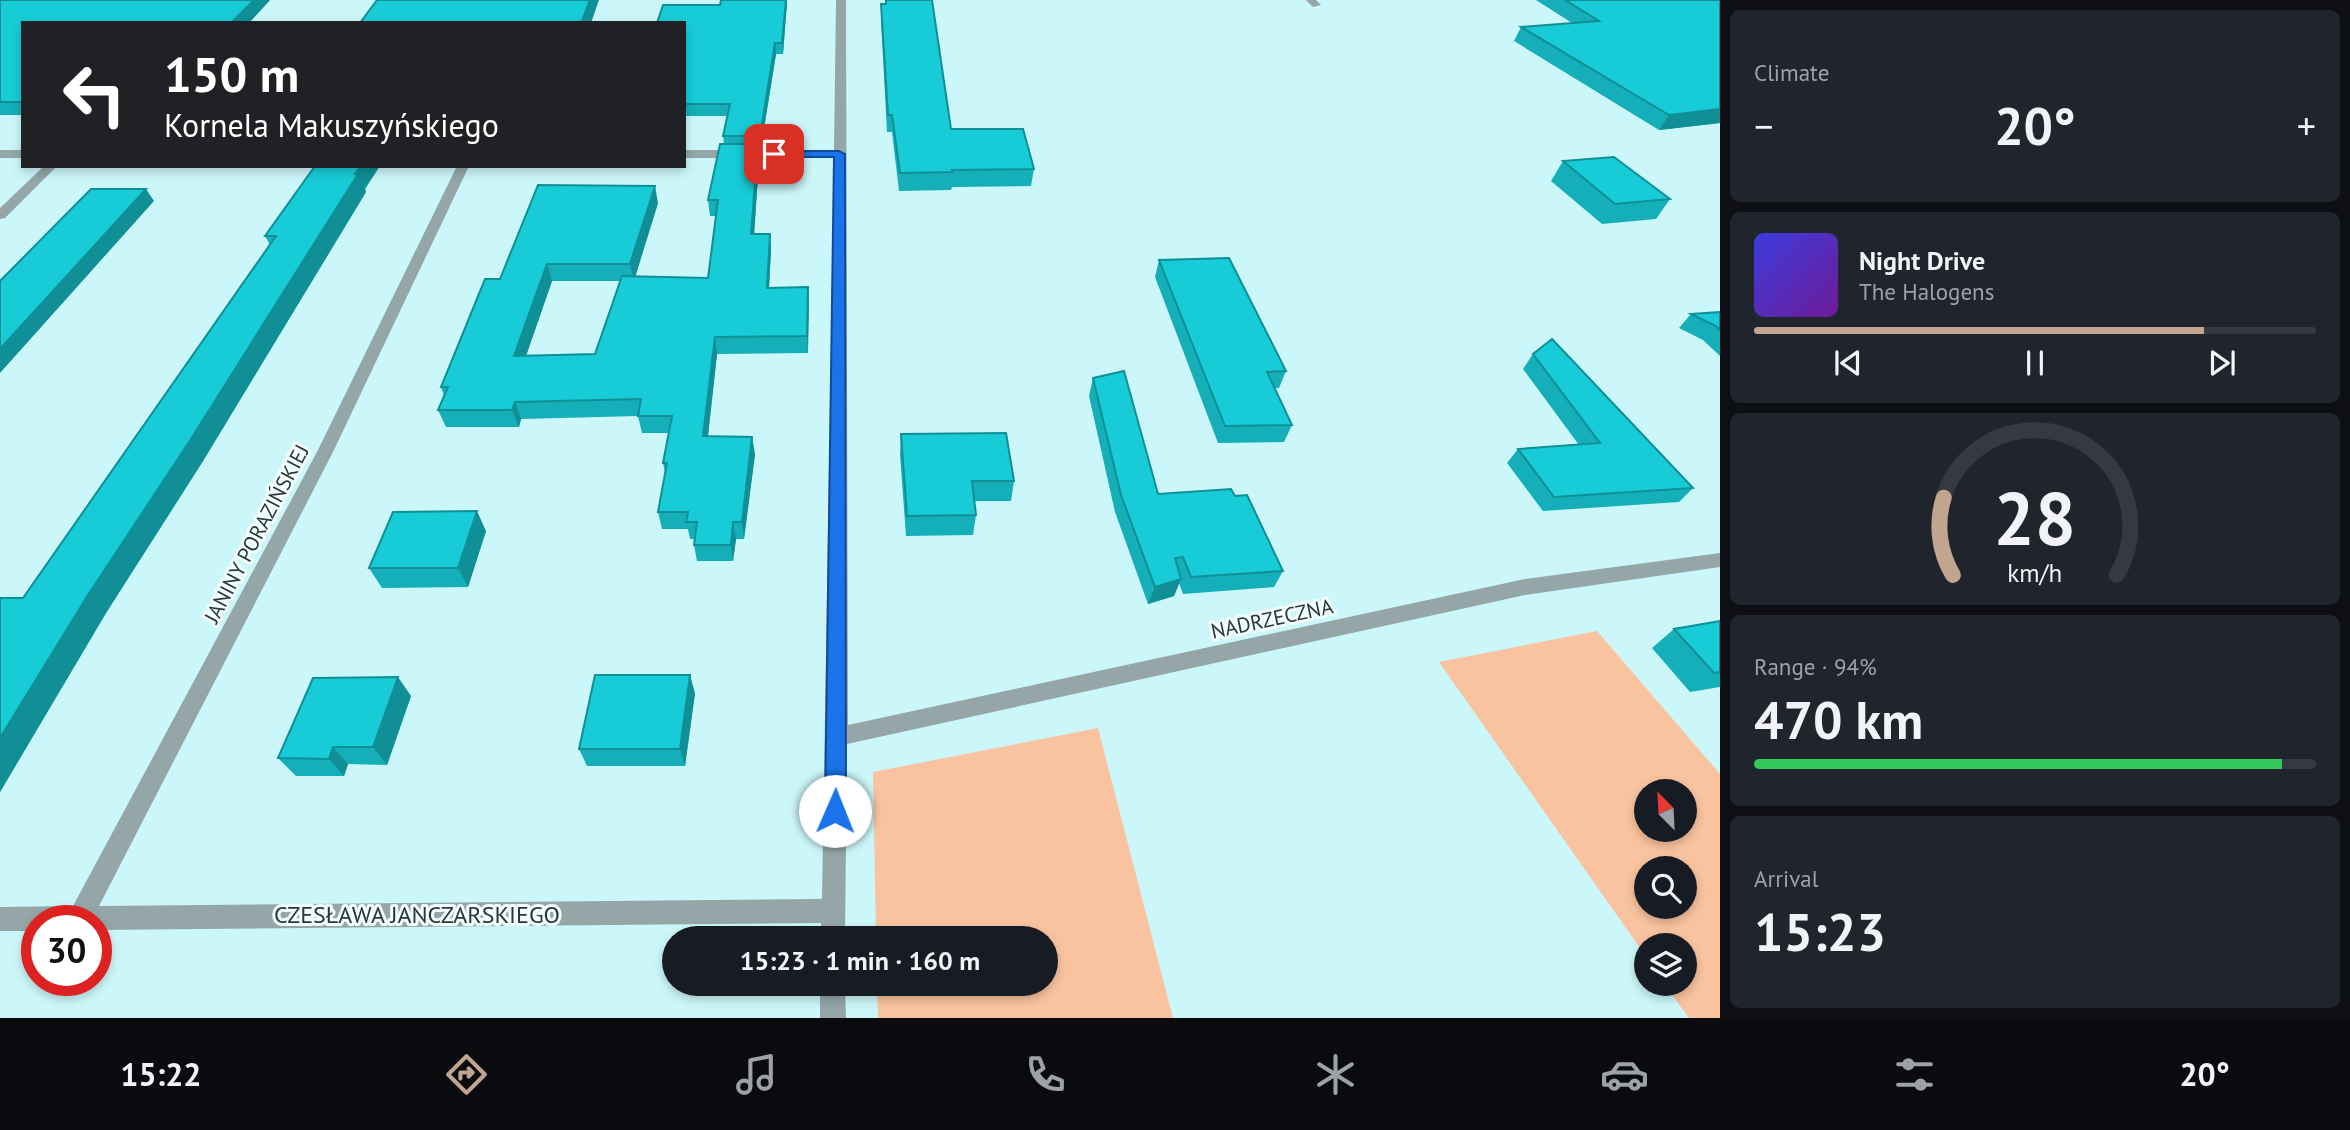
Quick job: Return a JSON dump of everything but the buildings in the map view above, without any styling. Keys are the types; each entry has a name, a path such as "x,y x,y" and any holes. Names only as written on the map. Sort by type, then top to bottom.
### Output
{"street":[{"path":"833,926 837,737 841,0"},
{"path":"0,154 21,154"},
{"path":"686,154 839,154"},
{"path":"0,215 49,168"},
{"name":"JANINY PORAZIŃSKIEJ","path":"87,905 325,452 462,168"},
{"name":"NADRZECZNA","path":"837,737 1525,587 1720,560"},
{"name":"CZESŁAWA JANCZARSKIEGO","path":"112,918 833,911"},
{"name":"CZESŁAWA JANCZARSKIEGO","path":"0,919 21,919"},
{"path":"833,996 833,1018"}],"shaded area":[{"path":"1597,631 1720,774 1720,1018 1689,1018 1673,996 1697,996 1697,933 1634,933 1634,940 1439,662"},
{"path":"1098,728 1173,1018 878,1018 877,996 1058,996 1058,926 876,926 873,772"}],"route":[{"path":"774,154 839,154 835,811"}]}
